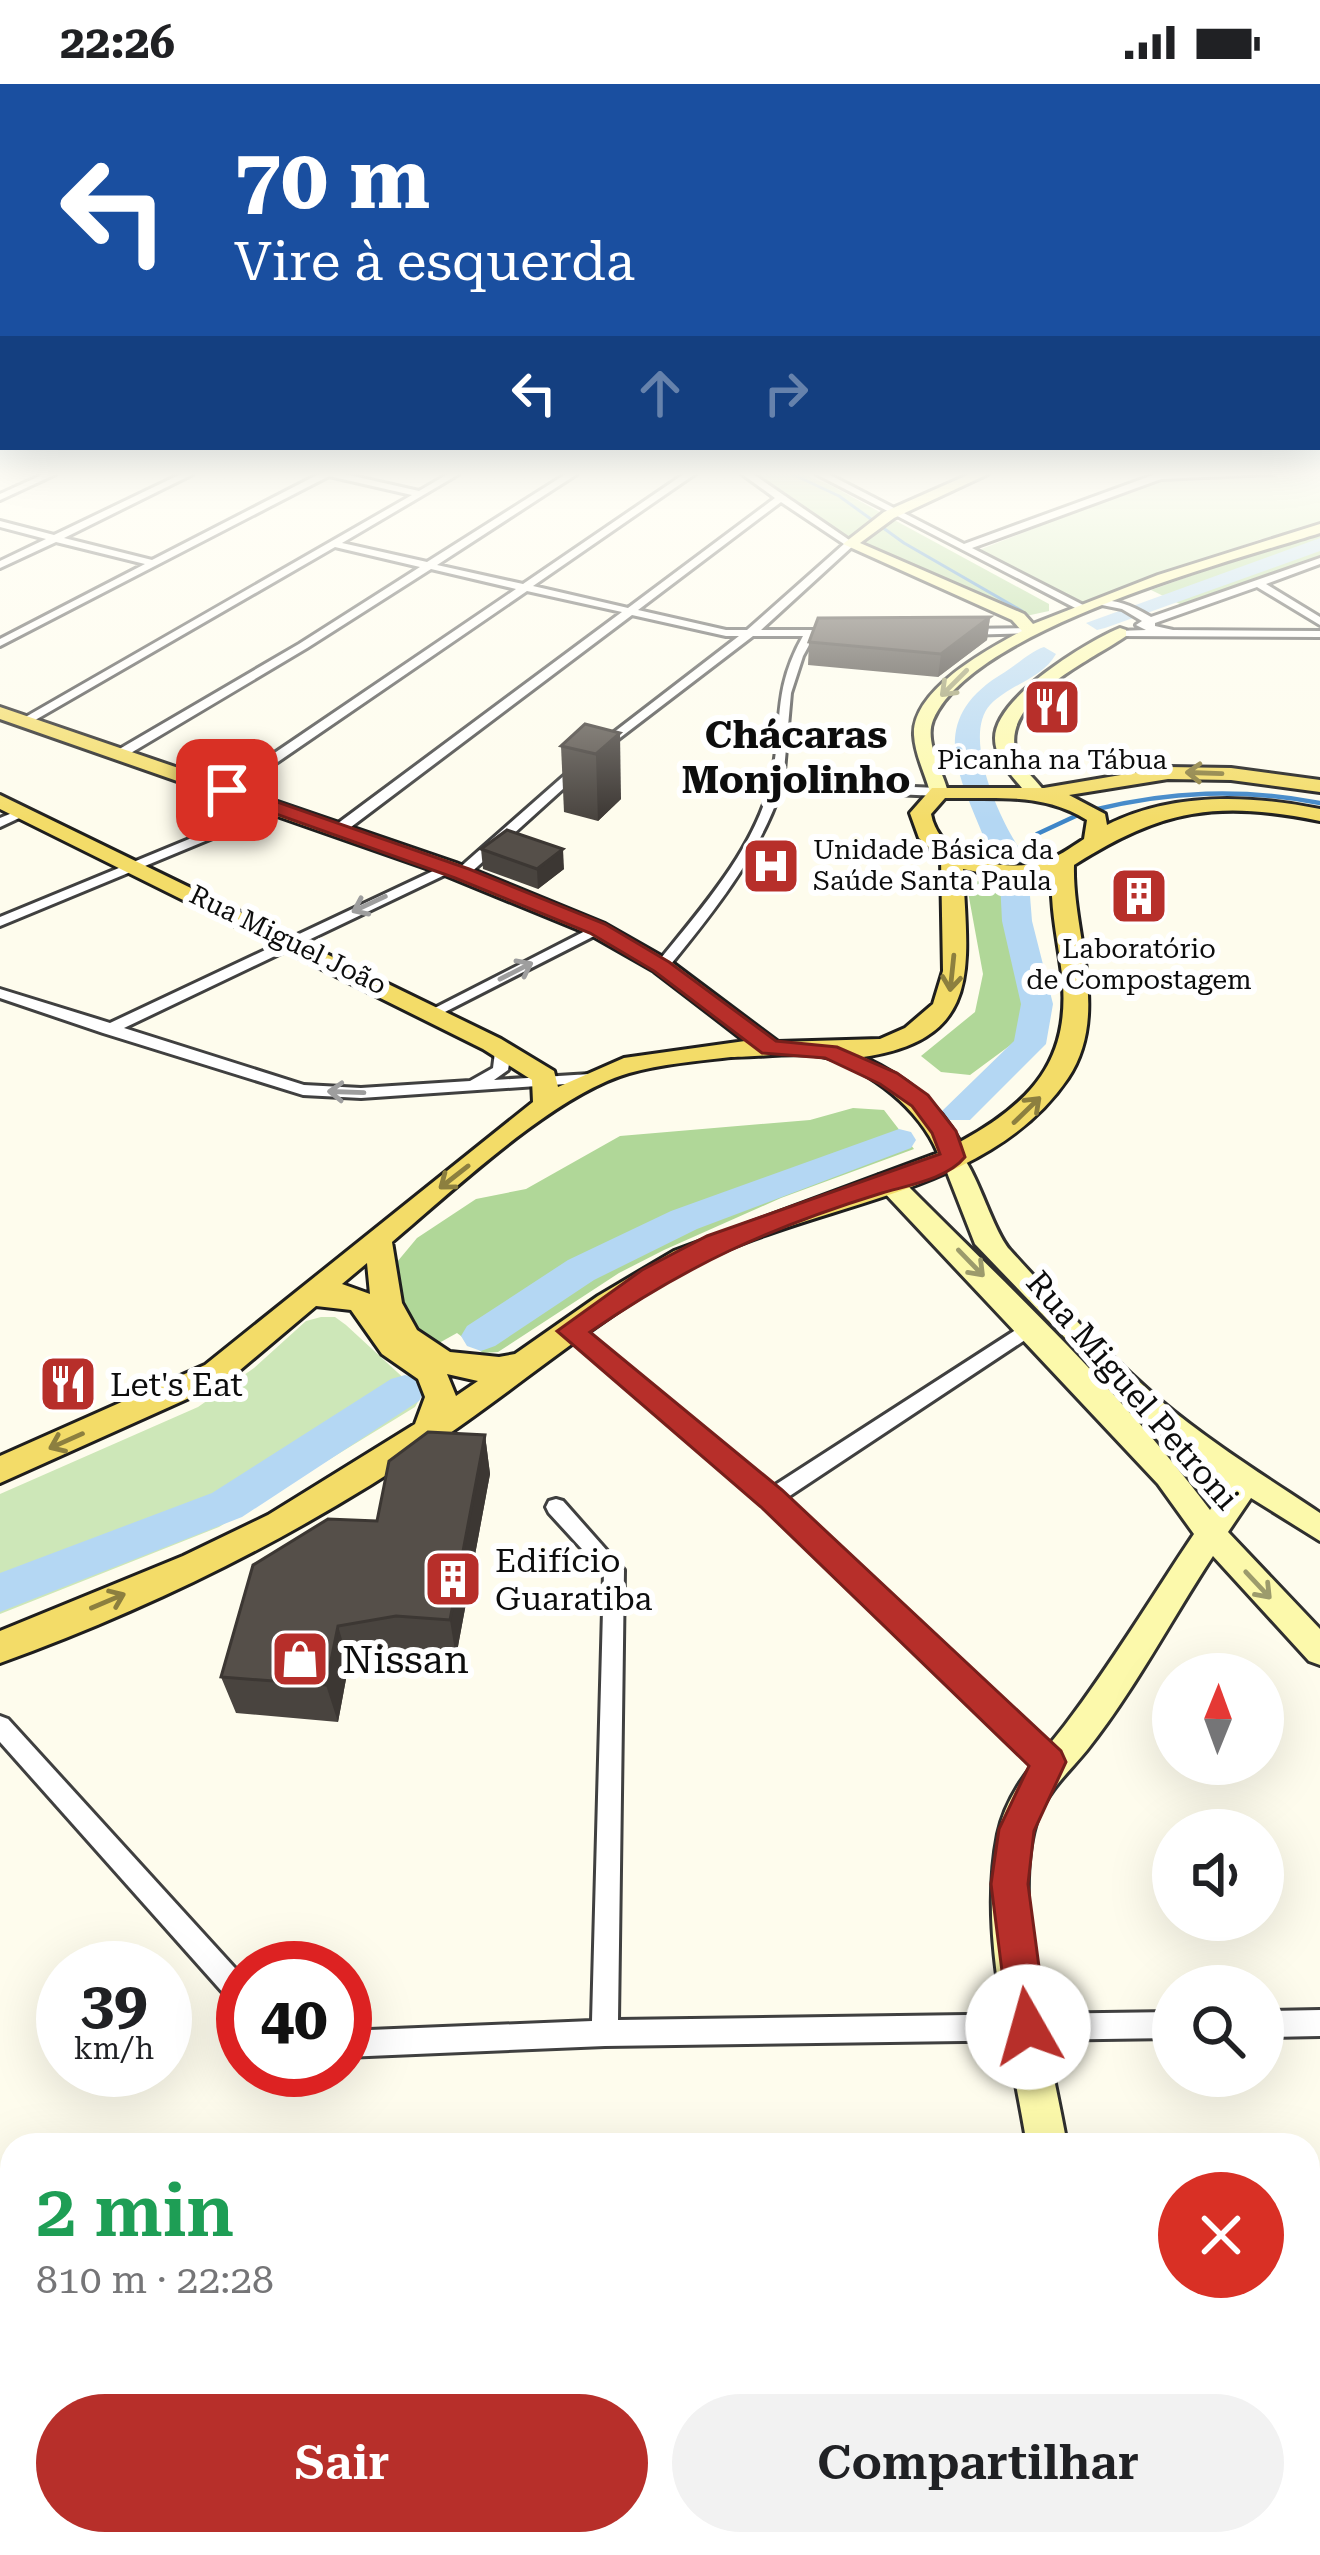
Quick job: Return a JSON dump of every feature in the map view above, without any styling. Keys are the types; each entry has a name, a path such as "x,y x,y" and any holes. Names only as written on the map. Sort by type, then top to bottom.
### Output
{"main road":[{"path":"0,712 455,871 597,929 662,966 770,1048"},
{"path":"1063,863 1029,870 987,868 952,856 936,845 920,822 920,813 949,792 1091,788 1168,773 1231,774 1320,786"},
{"path":"1035,791 1091,820 1243,806 1320,815"},
{"name":"Rua Miguel João","path":"0,801 434,1012 503,1052 547,1094"},
{"path":"0,1647 258,1536 428,1432 652,1276 717,1242 926,1171 1008,1129 1062,1069 1075,1040 1076,977 1061,916 1063,863 1091,820"},
{"path":"0,1470 216,1373 547,1094 654,1060 770,1048 829,1052 886,1046 931,1022 944,1008 955,971 952,856"},
{"path":"829,1052 872,1070 920,1100 944,1131 953,1157"},
{"path":"377,1238 386,1300 409,1340 442,1362 465,1370 527,1362"},
{"path":"305,1296 340,1294 361,1302 393,1346 431,1372 441,1397 428,1432"}],"street":[{"path":"0,644 105,589"},
{"path":"26,721 254,589"},
{"path":"121,754 390,589"},
{"path":"227,790 526,589"},
{"path":"527,589 726,634 854,633"},
{"path":"338,830 658,589"},
{"path":"108,1030 290,941 455,871 799,589"},
{"path":"962,589 1018,617 1030,632"},
{"path":"1061,589 1097,605 1146,617"},
{"path":"776,785 949,792 924,744 924,719 946,688 971,666 1030,632 1142,589"},
{"path":"1035,791 1007,761 1002,740 1005,723 1046,679 1146,617 1245,589"},
{"path":"1268,589 1320,622"},
{"path":"1146,617 1150,628 1176,634"},
{"path":"943,632 1075,632"},
{"path":"662,966 759,828 776,785 783,687 811,633"},
{"path":"1097,633 1320,634"},
{"path":"0,922 274,808"},
{"path":"0,823 26,812"},
{"path":"434,1012 597,929"},
{"path":"0,994 303,1090 361,1093 472,1086 547,1094"},
{"path":"472,1086 500,1070 503,1052"},
{"path":"953,1157 973,1216 999,1257 1149,1407 1204,1451 1320,1529"},
{"name":"Rua Miguel Petroni","path":"887,1181 1031,1327 1168,1476 1209,1532 1320,1651"},
{"path":"771,1498 1031,1327"},
{"path":"571,1331 771,1498 1049,1762"},
{"path":"1168,1476 1178,1460 1204,1451"},
{"path":"1045,2133 1010,1884 1016,1829 1049,1762 1074,1740 1246,1479"},
{"path":"556,1507 614,1570 605,2033"},
{"path":"0,1726 216,1966"},
{"path":"1284,2024 1320,2024"},
{"path":"372,2043 605,2033 1152,2025"}],"green space":[{"path":"964,589 1022,589 1049,604 1049,611 1026,616"},
{"path":"1050,589 1120,589 1085,602"},
{"path":"1153,589 1231,589 1184,606"},
{"path":"966,881 1004,882 1025,1000 1016,1041 970,1075 941,1072 921,1056 975,1012 983,974"},
{"path":"853,1108 884,1110 914,1149 781,1198 664,1250 619,1273 498,1352 483,1353 457,1333 439,1343 416,1329 403,1312 397,1262 417,1238 476,1199 526,1189 620,1136 810,1120"},
{"path":"335,1317 346,1325 422,1395 415,1407 219,1527 0,1614 0,1494 198,1407 254,1368 306,1321"}],"building":[{"path":"990,617 941,654 809,642 818,618"},
{"path":"585,724 620,733 596,754 561,746"},
{"path":"507,830 563,849 537,869 481,849"},
{"path":"428,1432 485,1435 450,1620 396,1616 338,1626 326,1685 221,1677 253,1565 328,1519 377,1521 389,1461"}],"waterway":[{"path":"984,589 1022,611"},
{"path":"1097,623 1192,589"},
{"path":"958,1112 1030,1044 1037,1004 1017,921 1013,859 1004,853 974,776 966,735 969,718 985,697 1044,654"},
{"path":"1093,810 1206,794 1320,803"},
{"path":"1013,859 1037,834 1080,814"},
{"path":"481,1336 581,1270 684,1220 899,1140"},
{"path":"0,1593 227,1505 405,1390"}],"place":[{"name":"Picanha na Tábua","path":"1052,707"},
{"name":"Unidade Básica da Saúde Santa Paula","path":"771,866"},
{"name":"Laboratório de Compostagem","path":"1139,896"},
{"name":"Let's Eat","path":"68,1384"},
{"name":"Edifício Guaratiba","path":"453,1579"},
{"name":"Nissan","path":"300,1659"}],"district":[{"name":"Chácaras Monjolinho","path":"796,756"}],"route":[{"path":"227,790 462,873 597,929 662,966 770,1048 829,1052 888,1078 920,1100 944,1131 953,1157 926,1171 796,1211 717,1242 652,1276 571,1331 771,1498 1049,1762 1016,1829 1010,1884 1028,2027"}]}
